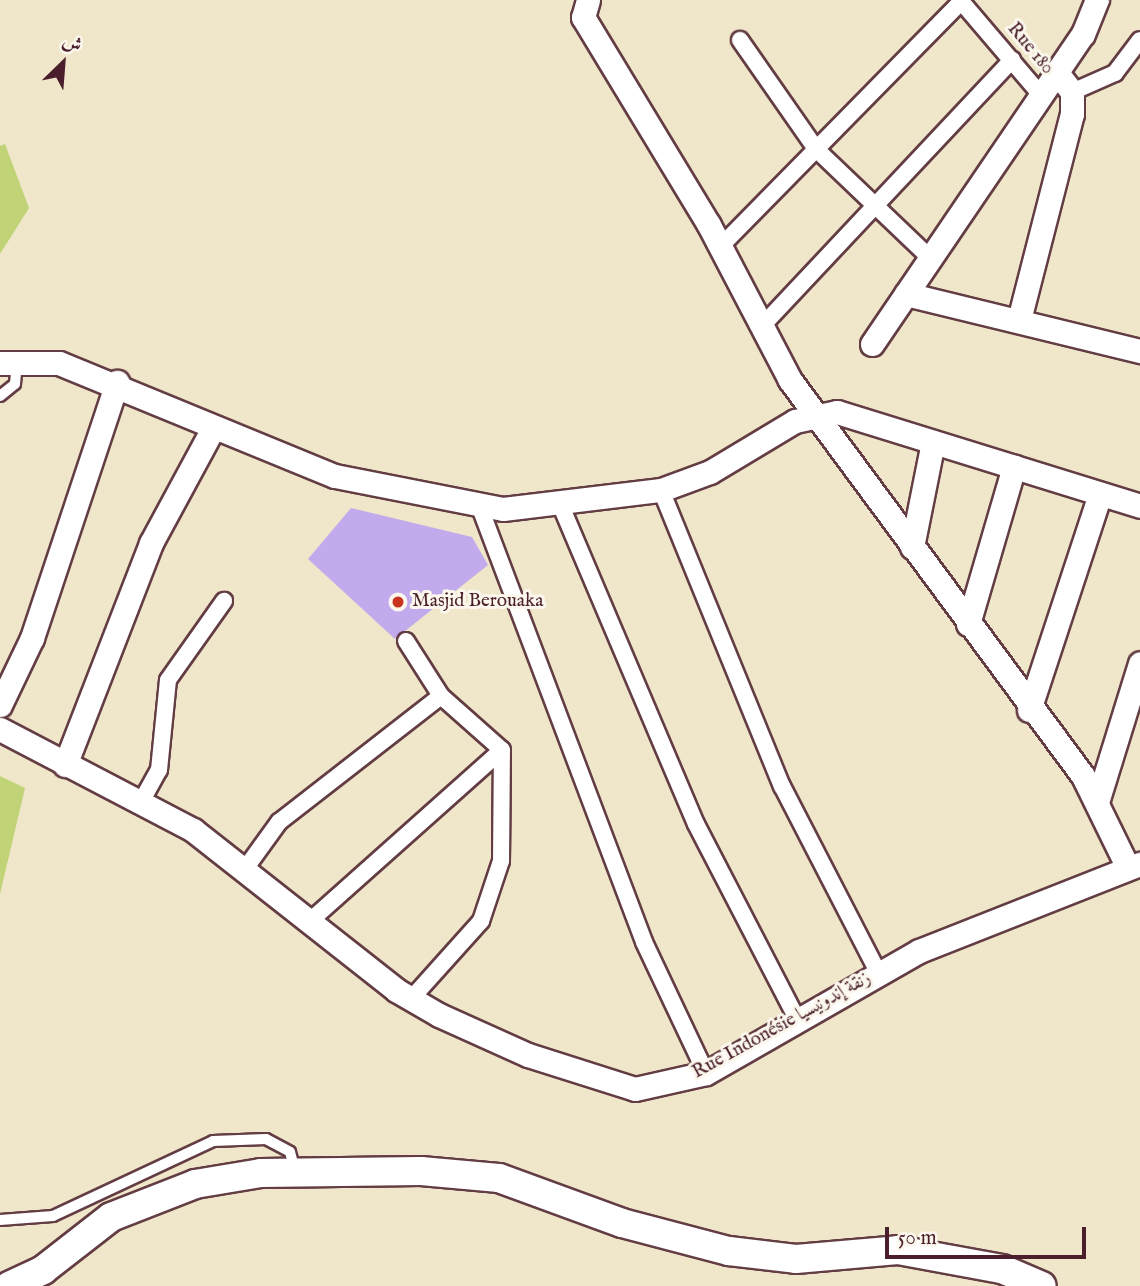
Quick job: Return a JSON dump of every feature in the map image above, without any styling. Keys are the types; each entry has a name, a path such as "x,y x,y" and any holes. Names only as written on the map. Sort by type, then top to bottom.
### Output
{"street":[{"path":"872,344 1040,94 1058,74 1097,0"},
{"path":"720,247 961,1"},
{"name":"Rue 180","path":"961,1 1040,94"},
{"path":"580,6 720,247 790,380 819,416 1029,710 1098,799 1134,866"},
{"path":"740,40 816,149 878,203 929,257"},
{"path":"1072,92 1115,73 1140,40"},
{"path":"762,325 1012,60"},
{"path":"1019,320 1072,114 1072,92 1058,74"},
{"path":"906,294 1140,351"},
{"path":"8,362 59,363 117,383 212,430 335,476 479,505 561,506 661,490 710,472 795,421 837,412 1140,506"},
{"path":"0,705 38,623 117,383"},
{"path":"65,765 151,543 212,430"},
{"path":"912,547 933,442"},
{"path":"968,624 1014,467"},
{"path":"661,490 782,786 878,972"},
{"path":"1029,710 1101,494"},
{"path":"479,505 644,942 706,1073"},
{"path":"561,506 696,824 796,1017"},
{"path":"141,802 159,770 168,680 224,601"},
{"path":"406,641 441,696 502,750 501,861 481,921 411,999"},
{"path":"1098,799 1140,663"},
{"path":"245,869 279,822 441,696"},
{"name":"Rue Indonésie زنقة إندونيسيا","path":"0,729 192,830 411,999 528,1055 607,1084 650,1089 706,1073 796,1017 878,972 1134,866"},
{"path":"310,921 502,750"},
{"path":"9,1286 43,1270 111,1217 150,1200 215,1178 296,1172 481,1175 729,1251 796,1259 898,1250 1002,1269 1042,1286"}],"lane":[{"path":"0,396 15,384 8,362"},
{"path":"0,1220 53,1216 213,1142 266,1139 290,1153 296,1172"}],"green space":[{"path":"5,144 29,208 0,254 0,146"},
{"path":"0,776 25,788 0,894"}],"building":[{"name":"Masjid Berouaka","path":"351,508 472,537 488,565 395,639 308,559"}],"place":[{"name":"Masjid Berouaka","path":"398,602"}]}
